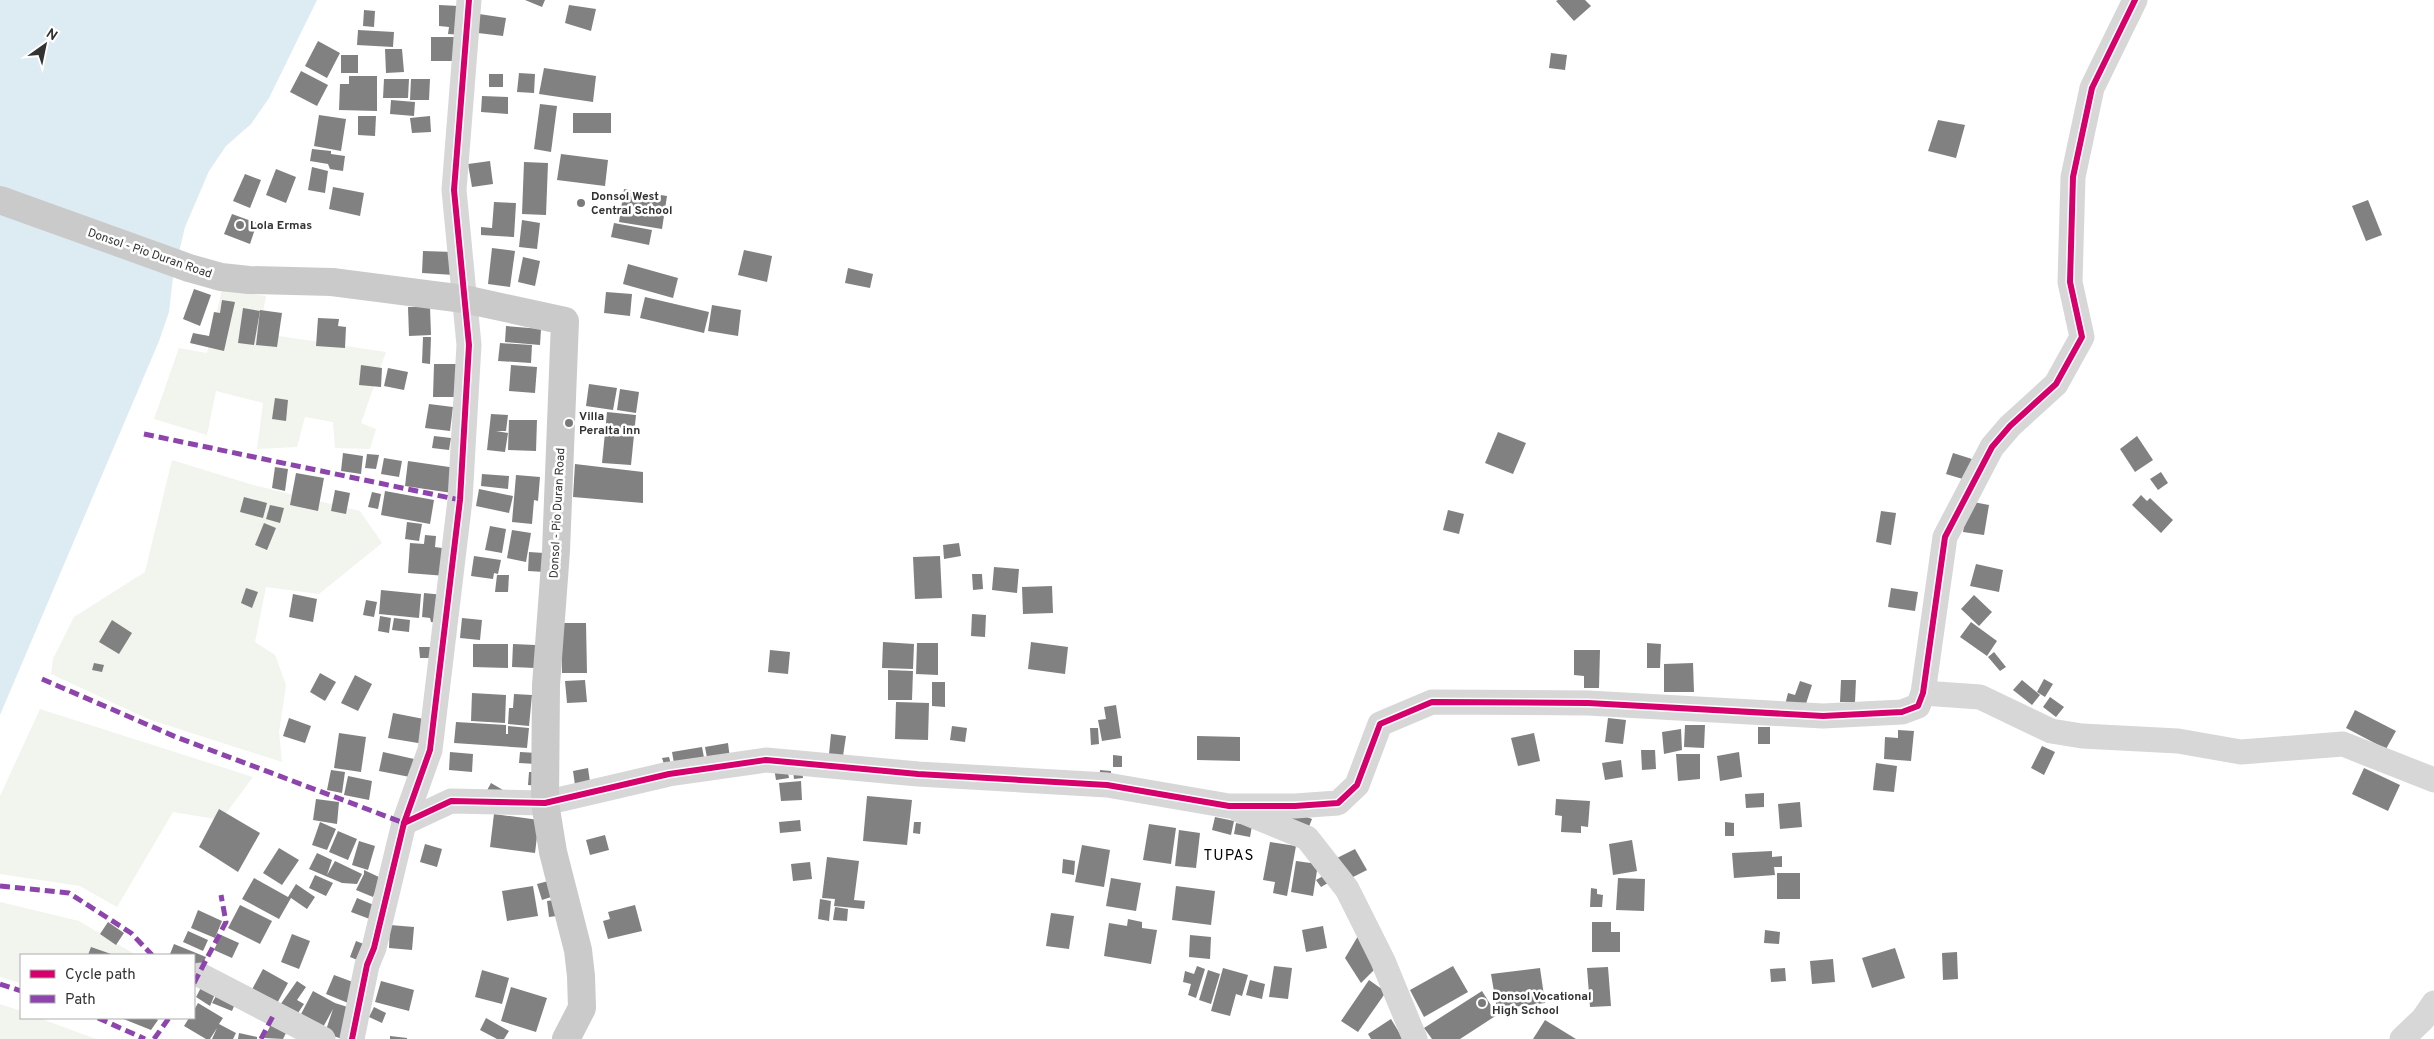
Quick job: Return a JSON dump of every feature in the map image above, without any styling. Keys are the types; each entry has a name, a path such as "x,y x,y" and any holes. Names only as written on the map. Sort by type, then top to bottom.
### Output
{"main road":[{"name":"Donsol - Pio Duran Road","path":"0,200 189,268 221,277 249,280 332,282 464,299 565,321 556,551 546,685 545,803 553,852 578,950 581,976 582,1008 566,1039"}],"street":[{"path":"352,1039 367,965 374,948 404,823 430,750 460,500 469,345 454,190 469,0"},
{"path":"404,823 451,801 545,803 669,774 766,760 918,774 1107,785 1229,806 1295,806 1338,803 1356,785 1380,724 1432,702 1588,703 1824,716 1902,712 1918,706 1923,692 1944,537 1992,447 2010,426 2056,384 2082,337 2070,282 2073,177 2092,88 2135,0"},
{"path":"1923,692 1980,697 2051,731 2082,736 2178,741 2241,752 2344,744 2434,780"},
{"path":"1229,806 1306,838 1347,889 1383,961 1415,1039"},
{"path":"200,975 323,1039"},
{"path":"2402,1039 2423,1019 2434,1003"}],"shaded area":[{"path":"0,0 317,0 269,98 251,124 226,146 209,171 185,227 173,277 169,312 159,341 0,715"},
{"path":"222,290 266,296 259,333 386,352 361,423 376,429 370,449 335,448 333,422 305,417 297,447 257,449 263,403 216,391 207,435 154,419 179,348 207,353"},
{"path":"172,460 253,485 360,511 382,543 319,594 266,587 255,642 275,655 286,685 279,732 282,762 148,719 51,674 53,659 74,617 145,572"},
{"path":"40,709 253,777 221,820 173,812 117,907 80,886 0,874 0,796"},
{"path":"0,902 79,921 134,954 20,954 20,983 0,977"},
{"path":"0,1004 20,1011 20,1019 42,1019 96,1039 0,1039"}],"building":[{"path":"525,0 545,0 542,7"},
{"path":"1585,0 1591,6 1574,21 1556,1"},
{"path":"439,5 459,6 463,35 448,34 449,27 439,26"},
{"path":"569,5 596,9 591,31 565,23"},
{"path":"364,10 375,11 374,27 363,26"},
{"path":"479,14 506,18 503,36 478,33"},
{"path":"358,30 394,32 393,47 357,45"},
{"path":"431,37 460,37 459,61 431,61"},
{"path":"318,41 340,53 327,78 305,66"},
{"path":"385,49 402,49 404,72 386,73"},
{"path":"1551,53 1567,55 1565,70 1549,68"},
{"path":"341,55 358,55 358,73 341,73"},
{"path":"544,68 596,76 593,102 539,94"},
{"path":"301,71 328,85 317,106 290,92"},
{"path":"519,73 535,74 534,93 517,92"},
{"path":"489,74 503,74 503,87 489,87"},
{"path":"349,76 377,76 377,111 339,110 340,84 349,84"},
{"path":"384,79 409,79 408,98 383,98"},
{"path":"411,79 430,79 429,100 410,100"},
{"path":"482,96 508,97 508,114 481,112"},
{"path":"391,100 415,102 414,116 390,114"},
{"path":"540,104 557,106 551,152 534,149"},
{"path":"573,113 611,113 611,133 573,133"},
{"path":"319,115 346,119 341,151 314,146"},
{"path":"358,116 376,116 375,136 358,135"},
{"path":"430,116 431,132 412,133 410,118"},
{"path":"1938,120 1965,125 1956,158 1928,151"},
{"path":"312,149 331,151 331,154 345,156 343,171 330,169 328,164 310,161"},
{"path":"561,154 608,160 605,186 557,180"},
{"path":"490,161 493,184 472,187 468,164"},
{"path":"524,162 548,163 546,215 522,214"},
{"path":"312,167 328,171 325,193 308,190"},
{"path":"276,169 296,177 286,203 266,195"},
{"path":"245,174 261,180 250,208 233,201"},
{"path":"333,187 364,193 360,216 329,209"},
{"path":"624,189 667,196 662,229 619,222"},
{"path":"2368,200 2382,235 2366,241 2352,206"},
{"path":"494,202 516,203 514,237 481,235 481,227 492,228"},
{"path":"232,214 257,223 250,244 224,234"},
{"path":"522,220 540,223 537,249 519,247"},
{"path":"614,223 652,230 649,245 611,237"},
{"path":"492,248 515,251 510,287 488,284"},
{"path":"744,250 772,256 767,282 738,275"},
{"path":"423,251 454,252 454,275 422,273"},
{"path":"523,257 540,261 535,286 518,282"},
{"path":"628,264 678,278 673,298 623,284"},
{"path":"848,268 873,274 870,288 845,283"},
{"path":"194,289 211,295 200,326 183,319"},
{"path":"606,292 632,294 630,316 604,313"},
{"path":"645,297 709,312 704,333 640,318"},
{"path":"222,300 235,302 224,351 190,343 193,333 209,336 214,312 220,313"},
{"path":"712,305 741,310 738,336 708,331"},
{"path":"408,307 430,307 431,335 409,336"},
{"path":"243,308 260,311 254,345 238,343"},
{"path":"260,310 282,313 277,347 256,345"},
{"path":"318,318 339,319 338,326 346,327 345,348 316,346"},
{"path":"506,326 541,329 540,345 505,342"},
{"path":"423,337 431,337 430,364 422,363"},
{"path":"500,343 532,345 531,363 498,361"},
{"path":"434,364 465,364 464,397 433,397"},
{"path":"361,365 382,368 381,387 359,385"},
{"path":"511,365 537,367 535,393 509,391"},
{"path":"388,368 408,372 404,390 384,386"},
{"path":"589,384 617,388 613,410 586,406"},
{"path":"620,389 639,392 636,413 617,410"},
{"path":"275,398 288,400 286,421 272,419"},
{"path":"429,404 453,407 450,431 425,428"},
{"path":"607,412 636,415 631,465 602,463"},
{"path":"491,414 508,415 506,431 496,431 508,433 505,452 487,450"},
{"path":"509,420 537,420 536,451 508,450"},
{"path":"1498,432 1526,443 1513,474 1485,463"},
{"path":"434,436 451,438 449,450 432,448"},
{"path":"2137,436 2153,460 2135,472 2120,449"},
{"path":"343,453 363,456 361,474 341,471"},
{"path":"1953,453 1972,459 1966,480 1946,474"},
{"path":"367,454 379,455 376,469 365,468"},
{"path":"384,458 402,461 399,477 381,474"},
{"path":"408,461 456,468 452,493 405,486"},
{"path":"575,464 643,472 643,503 573,497"},
{"path":"275,467 288,469 285,491 272,488"},
{"path":"2161,472 2168,483 2158,490 2150,479"},
{"path":"296,473 324,478 318,511 290,505"},
{"path":"482,474 509,476 508,489 481,486"},
{"path":"516,475 540,477 538,501 534,500 532,524 512,522"},
{"path":"479,489 513,496 509,513 476,506"},
{"path":"335,490 350,493 346,514 331,511"},
{"path":"385,491 434,500 430,524 381,515"},
{"path":"372,492 381,494 378,509 368,507"},
{"path":"2141,495 2147,501 2150,498 2173,520 2161,533 2132,505"},
{"path":"244,497 267,503 263,518 240,512"},
{"path":"1968,501 1989,505 1984,535 1963,532"},
{"path":"270,505 284,508 280,523 266,519"},
{"path":"1448,510 1464,514 1459,534 1443,530"},
{"path":"1881,511 1896,513 1891,545 1876,542"},
{"path":"407,522 422,524 419,541 405,539"},
{"path":"264,523 276,528 267,550 255,545"},
{"path":"490,526 506,529 502,553 485,550"},
{"path":"512,530 531,533 526,562 507,558"},
{"path":"425,535 436,536 435,547 449,549 446,576 408,573 410,543 424,544"},
{"path":"959,543 961,556 944,559 943,545"},
{"path":"529,552 544,553 544,572 528,571"},
{"path":"474,556 501,560 498,574 494,573 493,579 471,576"},
{"path":"940,556 942,598 915,599 913,557"},
{"path":"1976,564 2003,570 1999,592 1970,586"},
{"path":"994,567 1019,569 1017,593 992,590"},
{"path":"972,574 982,574 983,589 973,590"},
{"path":"497,575 509,575 508,592 495,592"},
{"path":"1052,586 1053,613 1023,614 1022,587"},
{"path":"246,588 258,592 252,608 241,603"},
{"path":"1891,588 1918,592 1915,611 1888,607"},
{"path":"381,590 421,594 419,618 379,614"},
{"path":"424,593 444,595 441,623 431,622 430,618 422,617"},
{"path":"293,594 317,599 313,622 289,617"},
{"path":"1974,595 1992,612 1979,626 1961,609"},
{"path":"366,600 377,602 374,617 363,615"},
{"path":"972,614 986,615 985,637 971,636"},
{"path":"380,616 391,618 389,633 378,631"},
{"path":"394,618 410,620 409,632 392,630"},
{"path":"462,618 482,620 480,640 460,638"},
{"path":"112,620 132,633 119,654 99,642"},
{"path":"1971,622 1997,641 1987,656 1960,637"},
{"path":"561,623 586,623 587,673 562,673"},
{"path":"883,642 914,644 913,669 882,668"},
{"path":"1031,642 1068,647 1065,674 1028,669"},
{"path":"917,643 938,643 938,675 916,674"},
{"path":"1647,643 1661,644 1660,668 1647,668"},
{"path":"473,644 508,644 508,668 473,667"},
{"path":"513,644 535,645 535,668 512,667"},
{"path":"419,647 435,647 435,658 420,658"},
{"path":"770,650 790,652 788,674 768,672"},
{"path":"1574,650 1600,650 1599,688 1584,688 1584,676 1574,675"},
{"path":"1994,652 2006,667 2000,671 1988,657"},
{"path":"94,663 104,665 102,672 92,670"},
{"path":"1693,663 1694,692 1664,692 1664,664"},
{"path":"888,670 913,671 912,700 888,700"},
{"path":"320,673 336,682 325,701 310,692"},
{"path":"355,675 372,684 358,711 341,703"},
{"path":"2044,679 2053,684 2045,697 2037,692"},
{"path":"585,680 587,702 567,703 565,681"},
{"path":"1841,680 1856,680 1855,702 1840,702"},
{"path":"2022,680 2040,695 2032,705 2013,690"},
{"path":"1800,681 1812,685 1804,710 1785,705 1788,693 1795,695"},
{"path":"932,682 945,682 945,707 932,706"},
{"path":"472,693 506,695 505,723 471,721"},
{"path":"514,694 532,695 529,726 508,724 509,708 513,708"},
{"path":"2050,697 2064,707 2056,717 2043,707"},
{"path":"896,702 929,703 928,740 895,739"},
{"path":"1116,705 1121,738 1102,741 1098,720 1106,719 1104,707"},
{"path":"2355,710 2396,731 2386,749 2346,728"},
{"path":"393,713 429,720 424,744 388,738"},
{"path":"289,718 311,726 305,743 283,736"},
{"path":"1608,718 1626,720 1623,744 1605,742"},
{"path":"456,722 506,725 506,734 508,734 508,726 529,728 527,748 454,743"},
{"path":"1685,725 1705,725 1704,748 1684,747"},
{"path":"952,726 967,728 965,742 950,740"},
{"path":"1758,727 1770,727 1770,744 1758,744"},
{"path":"1090,728 1098,728 1099,744 1091,745"},
{"path":"1681,729 1682,750 1664,754 1662,732"},
{"path":"1898,730 1914,731 1911,761 1884,759 1885,737 1898,738"},
{"path":"339,733 366,737 361,772 334,768"},
{"path":"1534,733 1540,761 1518,766 1511,738"},
{"path":"831,734 846,736 843,756 829,754"},
{"path":"1197,736 1240,737 1240,761 1197,760"},
{"path":"728,743 730,759 708,763 705,747"},
{"path":"2042,746 2055,752 2044,775 2031,768"},
{"path":"702,747 705,763 675,769 672,752"},
{"path":"1641,750 1655,750 1656,769 1642,770"},
{"path":"383,752 414,759 410,777 379,771"},
{"path":"450,752 473,754 472,772 449,770"},
{"path":"520,752 537,753 536,764 519,763"},
{"path":"1739,752 1742,777 1720,781 1717,756"},
{"path":"1676,754 1700,754 1700,779 1678,781"},
{"path":"1113,755 1122,756 1122,767 1113,767"},
{"path":"669,757 672,768 666,770 662,758"},
{"path":"1621,760 1623,777 1605,780 1602,763"},
{"path":"1876,763 1897,766 1894,792 1873,790"},
{"path":"787,767 789,778 776,780 774,768"},
{"path":"588,768 590,782 575,785 573,771"},
{"path":"2364,768 2400,785 2388,811 2352,794"},
{"path":"802,769 803,778 794,779 793,770"},
{"path":"331,770 345,772 342,793 327,790"},
{"path":"1100,770 1111,771 1110,782 1099,782"},
{"path":"529,772 539,772 538,786 528,785"},
{"path":"348,776 372,781 369,800 344,795"},
{"path":"801,781 802,800 781,801 779,783"},
{"path":"491,783 503,790 485,794"},
{"path":"1764,793 1764,807 1746,808 1745,794"},
{"path":"867,796 912,800 907,845 863,841"},
{"path":"316,799 339,802 337,824 313,820"},
{"path":"1556,799 1590,801 1588,827 1581,826 1581,833 1561,832 1562,816 1555,815"},
{"path":"1800,802 1802,827 1780,829 1778,804"},
{"path":"219,809 260,833 238,872 199,847"},
{"path":"1294,812 1312,819 1308,829 1290,822"},
{"path":"494,814 539,820 535,853 490,847"},
{"path":"1215,817 1234,821 1231,835 1212,830"},
{"path":"800,820 801,831 780,833 779,822"},
{"path":"320,822 336,829 327,850 312,845"},
{"path":"914,822 921,822 920,834 913,833"},
{"path":"1725,822 1734,823 1734,836 1725,836"},
{"path":"1236,823 1252,826 1250,837 1234,834"},
{"path":"1149,824 1176,828 1171,864 1143,860"},
{"path":"1179,830 1200,833 1196,868 1175,866"},
{"path":"338,831 357,839 348,860 329,852"},
{"path":"605,835 609,850 590,855 586,840"},
{"path":"1632,840 1637,871 1613,875 1609,844"},
{"path":"359,841 375,846 368,870 352,865"},
{"path":"1270,842 1296,846 1287,896 1273,893 1275,882 1263,880"},
{"path":"425,844 442,849 437,867 420,862"},
{"path":"1082,845 1110,850 1104,887 1075,882"},
{"path":"279,848 299,860 282,885 263,873"},
{"path":"1355,849 1367,870 1349,879 1337,858"},
{"path":"1772,851 1772,857 1782,856 1782,867 1774,867 1775,875 1734,878 1732,853"},
{"path":"317,853 332,860 327,875 335,861 362,874 357,884 342,883 309,869"},
{"path":"827,857 859,861 854,900 865,901 864,909 834,906 835,899 822,898"},
{"path":"1063,859 1075,861 1074,875 1062,873"},
{"path":"1296,861 1318,864 1313,896 1291,892"},
{"path":"810,862 812,879 793,881 791,864"},
{"path":"364,870 381,878 373,897 356,890"},
{"path":"1777,873 1800,873 1800,899 1777,899"},
{"path":"315,875 333,883 326,896 309,888"},
{"path":"1323,876 1328,883 1321,887 1316,880"},
{"path":"254,878 288,897 296,884 315,897 307,909 291,898 279,919 242,899"},
{"path":"1111,878 1141,883 1136,911 1106,906"},
{"path":"1618,878 1645,879 1644,911 1616,910"},
{"path":"552,880 557,895 542,900 537,884"},
{"path":"533,886 538,916 507,921 502,891"},
{"path":"1176,886 1215,891 1211,925 1172,920"},
{"path":"1591,888 1597,889 1597,894 1603,895 1602,907 1590,907"},
{"path":"357,898 381,908 375,921 351,912"},
{"path":"561,899 564,915 549,917 547,901"},
{"path":"820,899 831,901 829,921 818,919"},
{"path":"240,905 272,921 260,944 228,928"},
{"path":"635,905 642,931 608,939 603,921 610,919 608,912"},
{"path":"835,907 848,909 847,921 833,920"},
{"path":"198,910 222,921 215,938 191,928"},
{"path":"1051,913 1074,916 1069,949 1046,946"},
{"path":"1128,919 1142,922 1142,928 1157,930 1151,964 1104,956 1109,923 1127,926"},
{"path":"108,922 124,933 116,945 100,934"},
{"path":"1592,922 1611,922 1611,932 1620,932 1620,952 1592,952"},
{"path":"390,925 414,927 412,950 389,948"},
{"path":"1323,926 1327,948 1306,952 1302,930"},
{"path":"1765,930 1780,932 1779,944 1764,943"},
{"path":"188,931 208,940 203,951 183,942"},
{"path":"292,934 310,941 299,969 281,962"},
{"path":"221,935 239,943 232,958 214,950"},
{"path":"1190,935 1211,937 1210,959 1189,957"},
{"path":"1358,936 1375,969 1361,983 1345,958"},
{"path":"356,941 374,948 367,964 350,957"},
{"path":"174,944 206,957 201,968 195,965 195,954 170,954"},
{"path":"91,947 111,954 88,954"},
{"path":"1895,948 1905,978 1872,988 1862,958"},
{"path":"1957,952 1958,979 1943,980 1942,953"},
{"path":"1833,959 1835,982 1812,984 1810,961"},
{"path":"1197,966 1205,969 1196,998 1188,995 1191,984 1183,982 1185,971 1194,974"},
{"path":"1274,966 1292,968 1288,999 1269,997"},
{"path":"1453,966 1468,992 1424,1017 1410,990"},
{"path":"1608,967 1611,1006 1590,1007 1587,968"},
{"path":"1223,968 1248,975 1242,996 1236,994 1230,1016 1211,1011"},
{"path":"1540,968 1545,1003 1497,1009 1491,974"},
{"path":"1785,968 1786,981 1771,982 1770,969"},
{"path":"263,969 288,983 274,1009 249,995"},
{"path":"482,970 509,978 502,1004 475,997"},
{"path":"1208,970 1220,974 1211,1004 1199,1000"},
{"path":"334,975 361,985 353,1005 326,994"},
{"path":"1250,980 1265,984 1262,999 1246,995"},
{"path":"1369,980 1386,992 1358,1032 1341,1021"},
{"path":"297,981 306,987 297,1000 304,1004 296,1016 280,1005"},
{"path":"381,981 414,990 409,1011 375,1002"},
{"path":"204,982 217,989 210,1006 196,997"},
{"path":"511,987 547,998 536,1032 501,1021"},
{"path":"220,989 237,999 232,1011 212,1003"},
{"path":"313,991 335,1003 357,1010 342,1039 325,1033 333,1009 321,1031 299,1018"},
{"path":"1482,991 1497,1015 1460,1039 1432,1039 1424,1028"},
{"path":"198,1003 223,1018 219,1024 236,1033 233,1039 212,1039 217,1028 210,1039 206,1039 184,1026 188,1019 195,1019 195,1008"},
{"path":"374,1007 386,1013 382,1023 369,1017"},
{"path":"486,1018 509,1031 504,1039 497,1039 480,1030"},
{"path":"124,1019 156,1019 158,1020 151,1030"},
{"path":"274,1019 289,1027 283,1039 264,1038"},
{"path":"1391,1019 1403,1039 1371,1039 1368,1034"},
{"path":"1545,1020 1576,1039 1533,1039"},
{"path":"239,1033 257,1037 257,1039 238,1039"},
{"path":"390,1036 407,1038 407,1039 390,1039"}],"marked path":[{"path":"144,434 460,500"},
{"path":"42,679 176,737 404,823"},
{"path":"0,886 69,893 131,933 151,954"},
{"path":"195,981 226,922 221,895"},
{"path":"0,984 20,991"},
{"path":"261,1039 274,1014"},
{"path":"100,1019 145,1039"},
{"path":"154,1039 168,1019"}],"cycle path":[{"path":"352,1039 367,965 374,948 404,823 430,750 460,500 469,345 454,190 469,0"},
{"path":"404,823 451,801 545,803 669,774 766,760 918,774 1107,785 1229,806 1295,806 1338,803 1357,785 1380,724 1432,702 1588,703 1823,716 1902,712 1918,706 1923,693 1945,537 1992,447 2010,426 2056,384 2082,337 2070,282 2073,177 2092,88 2135,0"}],"place":[{"name":"Donsol West Central School","path":"581,203"},
{"name":"Lola Ermas","path":"240,225"},
{"name":"Villa Peralta inn","path":"569,423"},
{"name":"Donsol Vocational High School","path":"1482,1003"}],"district":[{"name":"TUPAS","path":"1229,855"}]}
